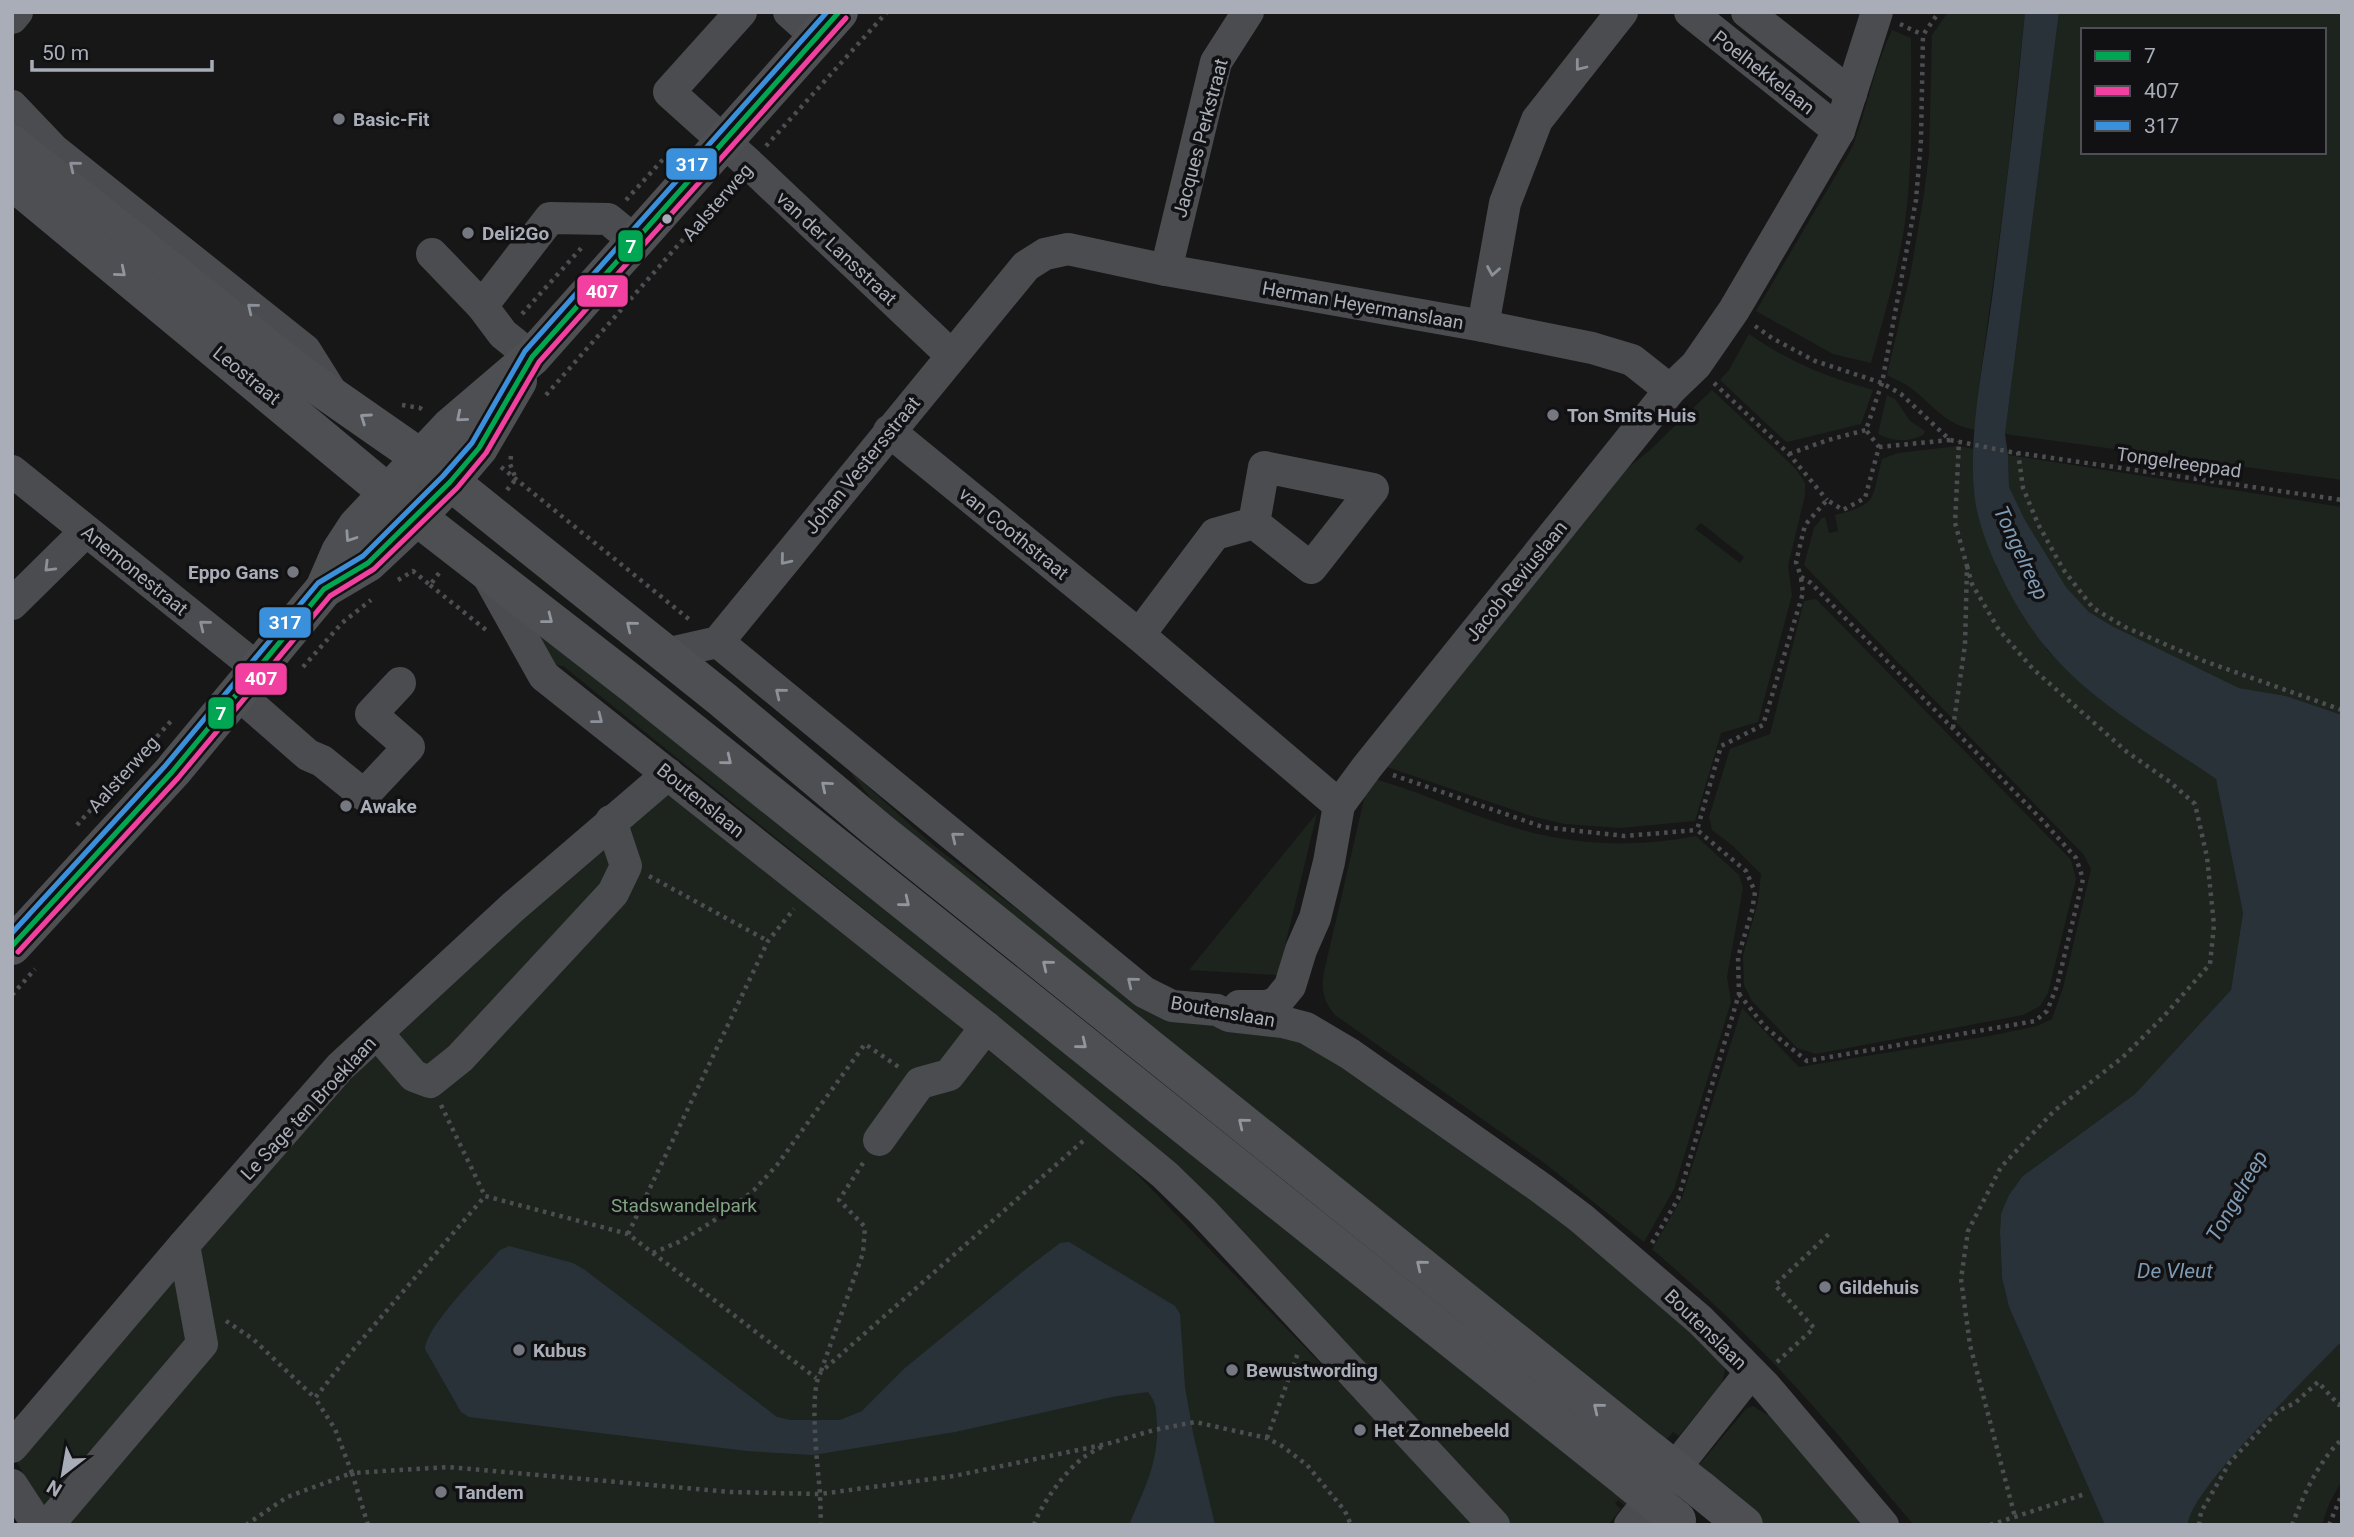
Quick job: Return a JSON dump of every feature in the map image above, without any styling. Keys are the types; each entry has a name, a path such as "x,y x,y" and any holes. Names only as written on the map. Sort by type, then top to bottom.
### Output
{"main road":[{"name":"Aalsterweg","path":"12,946 172,772 324,589 340,552 357,526 450,426 517,346 622,230 724,141 815,20"},
{"name":"Leostraat","path":"12,144 299,373 450,481"},
{"name":"Leostraat","path":"12,181 417,517"},
{"name":"Aalsterweg","path":"324,589 368,563 417,517 479,448 517,346"},
{"path":"450,481 666,654 878,830 1744,1525"},
{"name":"Boutenslaan","path":"417,517 635,686 1680,1522"}],"street":[{"path":"12,18 17,12"},
{"name":"van der Lansstraat","path":"741,12 669,92 951,356"},
{"name":"Jacques Perkstraat","path":"1166,270 1216,62 1248,12"},
{"path":"1483,326 1505,203 1537,120 1622,12"},
{"name":"Poelhekkelaan","path":"1689,12 1839,131"},
{"name":"Poelhekkelaan","path":"1746,12 1851,94"},
{"name":"Jacob Reviuslaan","path":"1217,1010 1230,1006 1267,1006 1277,1002 1290,986 1315,918 1339,805 1367,766 1670,390 1696,365 1734,310 1839,131 1877,12"},
{"name":"Leostraat","path":"12,106 54,150 305,350 333,396"},
{"name":"Leostraat","path":"12,206 18,211 76,234"},
{"path":"482,306 550,218 622,230"},
{"name":"Herman Heyermanslaan","path":"1045,254 1068,249 1166,270 1592,348 1632,360 1670,390"},
{"path":"432,254 517,346"},
{"name":"Johan Vestersstraat","path":"718,642 1026,265 1045,254"},
{"name":"van Coothstraat","path":"889,430 1139,635 1339,805"},
{"name":"Anemonestraat","path":"12,471 86,531 247,681 308,755 322,761 364,795 408,747 371,714 400,683"},
{"path":"1139,635 1215,534 1254,523"},
{"path":"12,604 86,531"},
{"name":"Boutenslaan","path":"471,559 544,676 986,1027 1165,1175 1203,1212 1494,1525"},
{"path":"666,654 718,642"},
{"name":"Boutenslaan","path":"718,642 1144,992 1172,1006 1217,1010 1229,1016 1283,1022 1306,1028 1350,1054 1581,1218 1700,1320 1755,1376 1883,1525"},
{"name":"Le Sage ten Broeklaan","path":"12,1447 340,1067 513,907 668,774"},
{"path":"377,1033 414,1076 430,1082 460,1058 613,892 626,866 611,821"},
{"path":"879,1140 920,1083 948,1075 986,1027"},
{"path":"48,1525 202,1344 184,1245"},
{"path":"1630,1525 1755,1376"},
{"path":"12,1485 37,1525"}],"path":[{"name":"Aalsterweg","path":"517,346 622,230 724,141 887,12"},
{"path":"1866,430 1882,383 1916,200 1921,139 1923,35 1939,12"},
{"name":"Aalsterweg","path":"548,392 631,301 724,141"},
{"path":"1734,310 1772,338 1815,361 1882,383 1902,394 1950,440"},
{"path":"1696,365 1789,454 1827,500 1843,510 1865,498 1879,447 1866,430"},
{"path":"1789,454 1866,430"},
{"name":"Tongelreeppad","path":"1879,447 1950,440 2011,452 2342,500"},
{"path":"1962,442 1955,523 1972,584 1998,630 2033,669 2127,752 2170,782 2195,804 2207,857 2214,925 2210,964 2123,1057 2054,1111 2001,1167 1968,1231 1961,1279 1970,1345 2015,1517"},
{"path":"2018,452 2023,488 2038,524 2063,569 2094,608 2125,627 2204,661 2342,710"},
{"path":"489,512 516,479 718,642"},
{"path":"1697,830 1721,746 1763,725 1803,593 1796,562 1805,525 1827,500"},
{"path":"389,585 413,571 430,584 471,559"},
{"path":"1953,728 1965,645 1967,566"},
{"path":"1739,994 1765,1027 1807,1061 2035,1021 2047,1011 2057,986 2083,879 2076,858 2043,821 1811,583 1801,577"},
{"path":"300,670 342,623 380,592"},
{"name":"Aalsterweg","path":"73,830 180,710"},
{"path":"1367,766 1543,827 1625,836 1697,830 1746,871 1755,892 1738,957 1739,994 1678,1199 1651,1244 1635,1263"},
{"path":"626,866 661,881 768,942"},
{"path":"628,1234 768,942 811,888"},
{"path":"653,1253 681,1241 726,1213 754,1190 790,1149 866,1044 920,1083"},
{"path":"430,1082 485,1196 628,1234 816,1378"},
{"path":"821,1525 816,1378 1102,1124"},
{"path":"821,1371 863,1253 865,1227 839,1200 879,1140"},
{"path":"315,1398 485,1196"},
{"path":"1755,1376 1814,1328 1775,1285 1832,1230"},
{"path":"196,1306 223,1319 253,1339 315,1398 335,1429 368,1525"},
{"path":"1267,1438 1309,1327"},
{"path":"2199,1525 2201,1512 2230,1462 2278,1411 2295,1403 2318,1382 2339,1405 2342,1403"},
{"path":"246,1525 287,1497 352,1474 448,1467 730,1492 820,1494 954,1476 1107,1444 1154,1430 1195,1422 1267,1438 1307,1465 1345,1511 1351,1525"},
{"path":"2292,1525 2310,1482 2330,1450 2342,1439"},
{"path":"1034,1525 1037,1516 1066,1475 1083,1457 1107,1444"},
{"path":"1990,1525 2085,1494"},
{"path":"2329,1525 2342,1494"}],"green space":[{"path":"1948,12 2025,12 2006,188 1979,386 1976,430 1948,419 1911,388 1887,375 1911,271 1924,194 1929,154 1932,35"},
{"path":"2059,12 2342,12 2342,480 2005,434"},
{"path":"1892,30 1911,38 1909,184 1897,265 1871,363 1833,354 1756,311 1852,148"},
{"path":"1749,334 1808,368 1873,390 1861,424 1787,442 1784,440 1720,380 1729,370"},
{"path":"1712,390 1796,469 1805,483 1805,495 1788,566 1792,595 1758,722 1721,733 1695,821 1620,828 1565,824 1531,816 1384,766 1621,473 1649,451","holes":["1701,523 1744,557 1740,563 1695,529"]},
{"path":"1887,395 1895,399 1910,421 1925,431 1924,434 1901,440 1878,434"},
{"path":"1958,446 1975,449 1976,506 1997,569 2047,650 2090,691 2216,779 2243,913 2231,990 2135,1094 2024,1176 2001,1214 2002,1278 2009,1307 2105,1525 1914,1525 1775,1364 1715,1305 1652,1249 1682,1198 1742,1008 1799,1067 1989,1036 2037,1026 2052,1019 2063,988 2091,869 2084,855 1804,565 1814,528 1822,518 1825,517 1829,533 1838,531 1835,515 1859,507 1871,498 1882,459 1898,453"},
{"path":"2008,455 2342,507 2342,715 2286,696 2239,688 2089,612 2066,587 2025,520 2009,487"},
{"path":"1816,599 2071,860 2076,879 2048,993 2040,1006 2023,1015 1816,1054 1797,1048 1752,1001 1744,985 1743,955 1758,902 1761,874 1733,846 1712,830 1709,817 1730,749 1770,734 1804,601"},
{"path":"524,616 1665,1525 1649,1525 1618,1500 1615,1504 1621,1509 1608,1525 1507,1525 1059,1078 1064,1070 563,666 551,665"},
{"path":"848,769 933,845 1146,1008 1309,1037 1617,1259 1722,1362 1725,1370 1722,1383 1679,1436 1673,1432 1667,1439 1699,1465 1746,1409 1753,1406 1767,1415 1772,1411 1868,1525 1760,1525 897,832"},
{"path":"1374,779 1507,826 1568,840 1632,843 1696,836 1739,875 1743,888 1727,977 1731,1002 1674,1189 1644,1242 1543,1162 1335,1015 1325,1000 1324,972 1365,795"},
{"name":"Stadswandelpark","path":"675,780 1101,1137 1477,1525 52,1525 14,1457 352,1078 395,1035"},
{"path":"1317,813 1278,975 1189,970"},
{"path":"2342,1341 2342,1480 2329,1504 2322,1525 2188,1525 2194,1508 2208,1486 2230,1459"}],"water":[{"name":"De Vleut","path":"2025,12 2059,12 2005,434 2009,487 2025,520 2066,587 2089,612 2239,688 2286,696 2342,715 2342,1341 2254,1432 2208,1486 2194,1508 2188,1525 2105,1525 2009,1307 2002,1278 2001,1214 2009,1195 2023,1176 2135,1094 2231,990 2243,913 2216,779 2107,705 2049,651 2026,620 2004,582 1980,524 1973,483 1974,432 2005,196"},
{"path":"1069,1242 1175,1306 1180,1314 1185,1387 1215,1525 1129,1525 1149,1476 1156,1450 1156,1410 1148,1392 1117,1396 955,1432 813,1455 747,1451 469,1417 461,1412 425,1349 428,1339 445,1313 500,1250 509,1246 573,1263 585,1270 777,1417 790,1420 840,1420 862,1411 905,1368 1026,1269 1060,1243"}],"transit line":[{"name":"317","path":"12,933 165,766 318,583 363,556 443,476 472,443 525,351 827,12"},
{"name":"7","path":"12,946 172,772 324,589 368,563 450,482 479,448 532,357 839,12"},
{"name":"407","path":"18,952 178,778 330,596 374,569 457,488 486,453 539,362 846,18"}],"place":[{"name":"Basic-Fit","path":"339,119"},
{"name":"Deli2Go","path":"468,233"},
{"name":"Ton Smits Huis","path":"1553,415"},
{"name":"Eppo Gans","path":"293,572"},
{"name":"Awake","path":"346,806"},
{"name":"Gildehuis","path":"1825,1287"},
{"name":"Kubus","path":"519,1350"},
{"name":"Bewustwording","path":"1232,1370"},
{"name":"Het Zonnebeeld","path":"1360,1430"},
{"name":"Tandem","path":"441,1492"}],"water label":[{"name":"Tongelreep","path":"2021,553"},
{"name":"Tongelreep","path":"2237,1196"}]}
